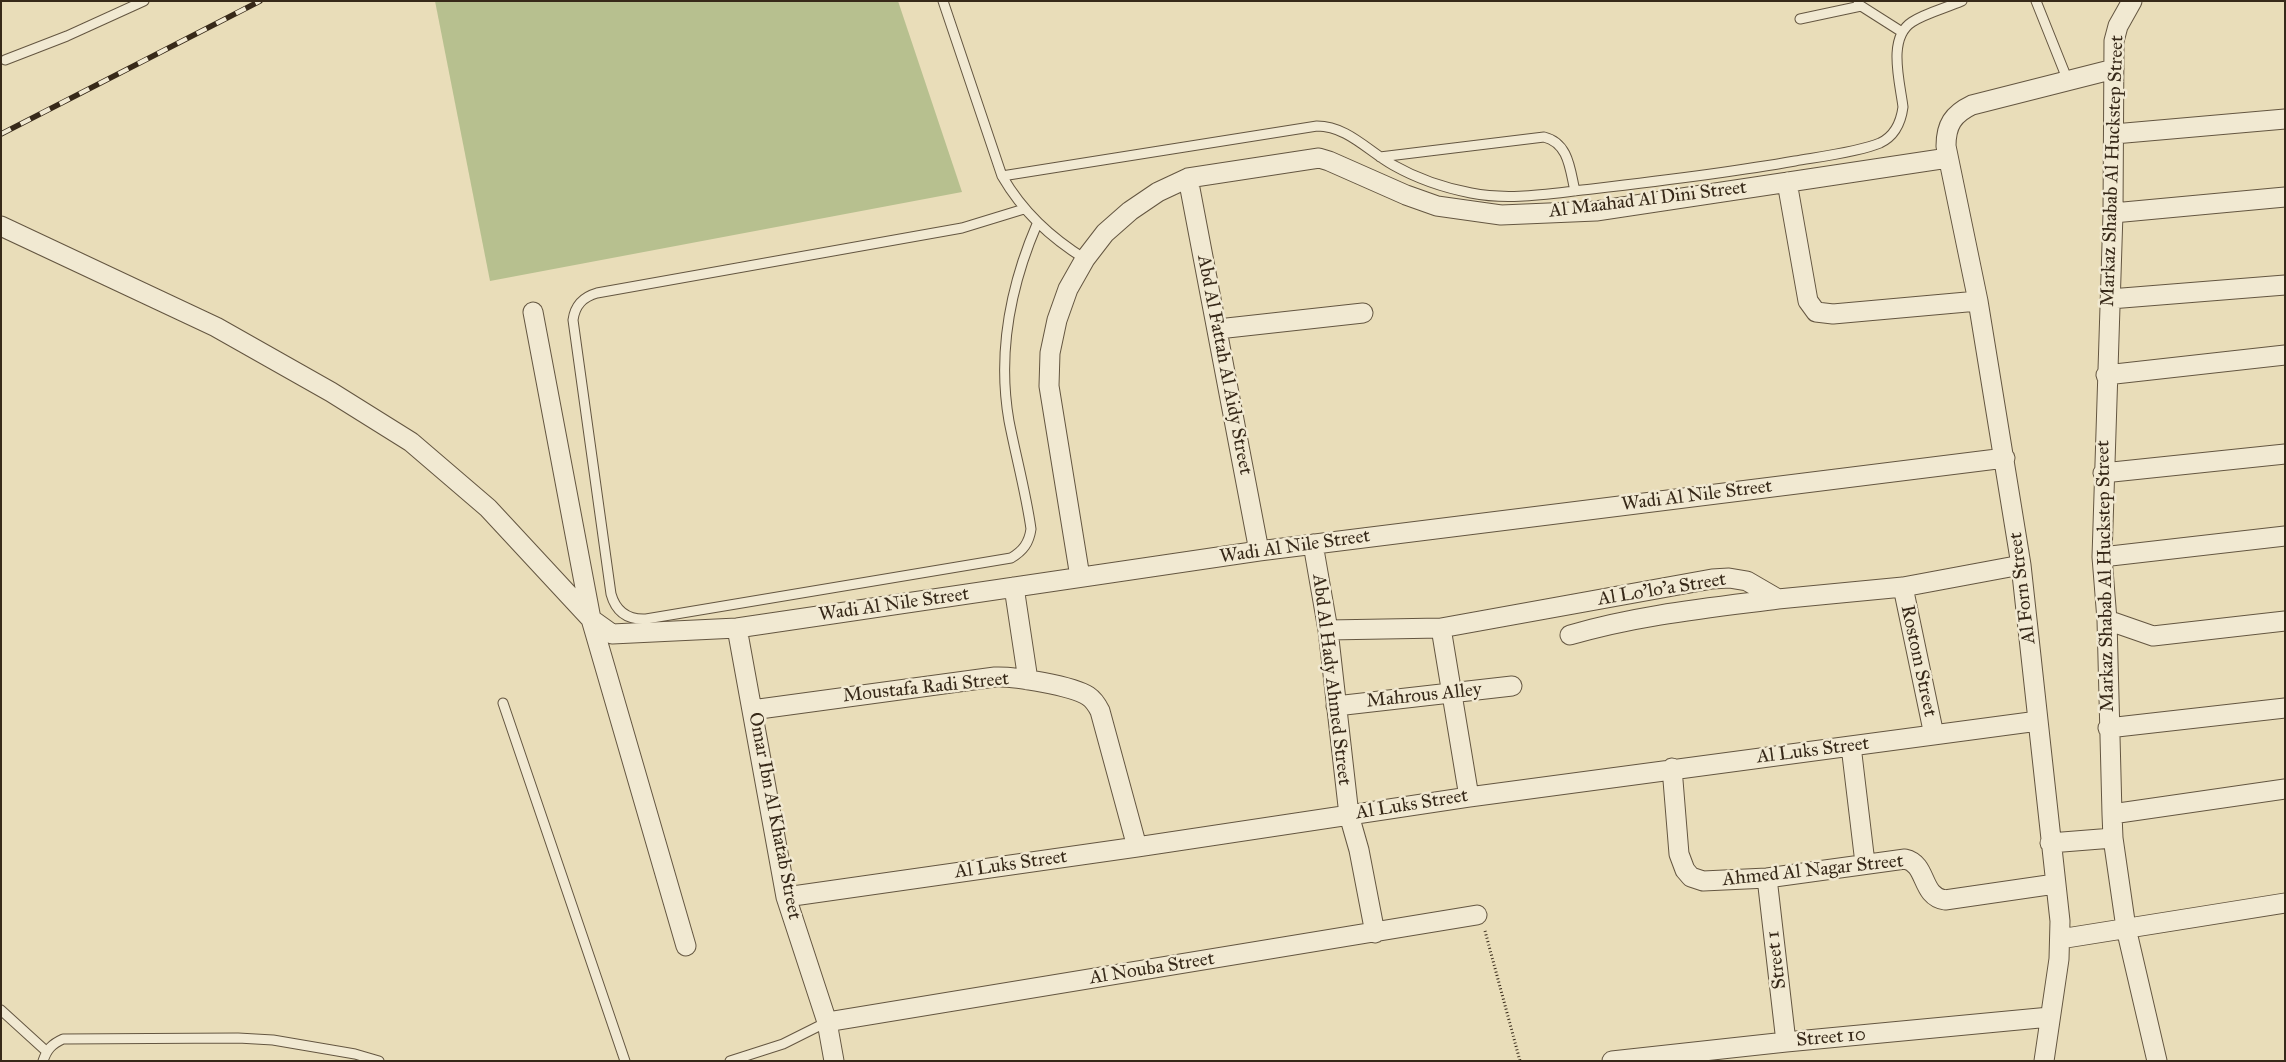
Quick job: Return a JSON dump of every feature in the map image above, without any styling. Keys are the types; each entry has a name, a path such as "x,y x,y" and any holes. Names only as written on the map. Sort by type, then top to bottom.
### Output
{"street":[{"name":"Markaz Shabab Al Huckstep Street","path":"2132,1 2118,26 2114,41 2113,213 2106,375 2102,557 2107,620 2108,728 2113,838 2126,928 2157,1061"},
{"path":"2068,81 2114,69"},
{"name":"Al Forn Street","path":"2044,1061 2059,959 2060,921 2021,565 1978,301 1948,158 1946,133 1951,121 1960,111 1972,105 2068,81"},
{"path":"2114,134 2285,119"},
{"name":"Al Maahad Al Dini Street","path":"1080,577 1049,386 1050,353 1057,320 1068,288 1085,259 1106,234 1130,211 1158,192 1188,178 1319,158 1329,160 1406,195 1437,206 1501,215 1596,211 1948,158"},
{"name":"Abd Al Fattah Al Aidy Street","path":"1188,178 1259,551"},
{"path":"1787,182 1808,301 1816,312 1832,314 1978,301"},
{"path":"2113,213 2285,197"},
{"name":"Wadi Al Nile Street","path":"1,226 216,326 331,392 411,442 488,508 591,619 612,634 737,628 1259,551 2005,458"},
{"path":"2110,298 2285,284"},
{"path":"533,312 591,619 686,946"},
{"path":"1218,329 1363,313"},
{"path":"2106,375 2285,355"},
{"path":"2103,473 2285,454"},
{"path":"2102,557 2285,536"},
{"name":"Abd Al Hady Ahmed Street","path":"1313,544 1328,630 1349,815 1359,850 1375,933"},
{"path":"1570,635 1658,614 1778,598 1903,587 2021,565"},
{"name":"Al Lo'lo'a Street","path":"1328,630 1441,628 1712,579 1729,578 1747,581 1778,598"},
{"path":"1014,587 1028,680"},
{"name":"Rostom Street","path":"1903,587 1934,735"},
{"path":"2107,620 2153,636 2285,621"},
{"name":"Omar Ibn Al Khatab Street","path":"737,628 786,897 827,1022 834,1061"},
{"path":"1441,628 1469,796"},
{"name":"Moustafa Radi Street","path":"752,710 995,677 1028,680 1086,694 1097,705 1136,847"},
{"name":"Mahrous Alley","path":"1336,706 1512,686"},
{"path":"2108,728 2285,708"},
{"name":"Al Luks Street","path":"786,897 1136,847 1469,796 2038,721"},
{"path":"1851,746 1865,863"},
{"name":"Ahmed Al Nagar Street","path":"1672,768 1679,854 1685,870 1692,877 1703,881 1767,878 1865,863 1910,860 1919,867 1930,893 1945,900 2055,884"},
{"path":"2112,814 2285,789"},
{"path":"2050,843 2113,838"},
{"name":"Street 1","path":"1767,878 1786,1042"},
{"path":"2060,939 2285,903"},
{"name":"Al Nouba Street","path":"827,1022 1477,915"},
{"name":"Street 10","path":"1612,1061 1786,1042 2050,1017"}],"lane":[{"path":"5,60 68,36 144,1"},
{"path":"943,1 995,160 1002,176 1024,209 1038,224 1085,259"},
{"path":"1002,176 1317,126 1340,130 1380,157 1414,174 1470,193 1504,197 1575,191 1747,170 1880,143 1894,132 1902,116 1896,46 1902,32 1913,21 1962,1"},
{"path":"2036,1 2068,81"},
{"path":"1800,19 1857,4 1902,32"},
{"path":"1380,157 1544,137 1556,141 1565,153 1575,191"},
{"path":"1024,209 962,228 597,293 585,298 580,303 574,320 611,594 617,608 630,618 646,619 1011,558 1023,549 1028,543 1031,529 1009,419 1004,352 1014,286 1024,254 1038,224"},
{"path":"503,703 625,1061"},
{"path":"1,1010 46,1052"},
{"path":"730,1061 783,1044 827,1022"},
{"path":"43,1061 46,1052 53,1044 63,1039 238,1038 274,1040 379,1061"}],"path":[{"path":"1477,915 1482,919 1520,1061"}],"green space":[{"path":"435,1 898,1 962,192 490,281"}],"railway":[{"path":"1,134 260,1"}]}
